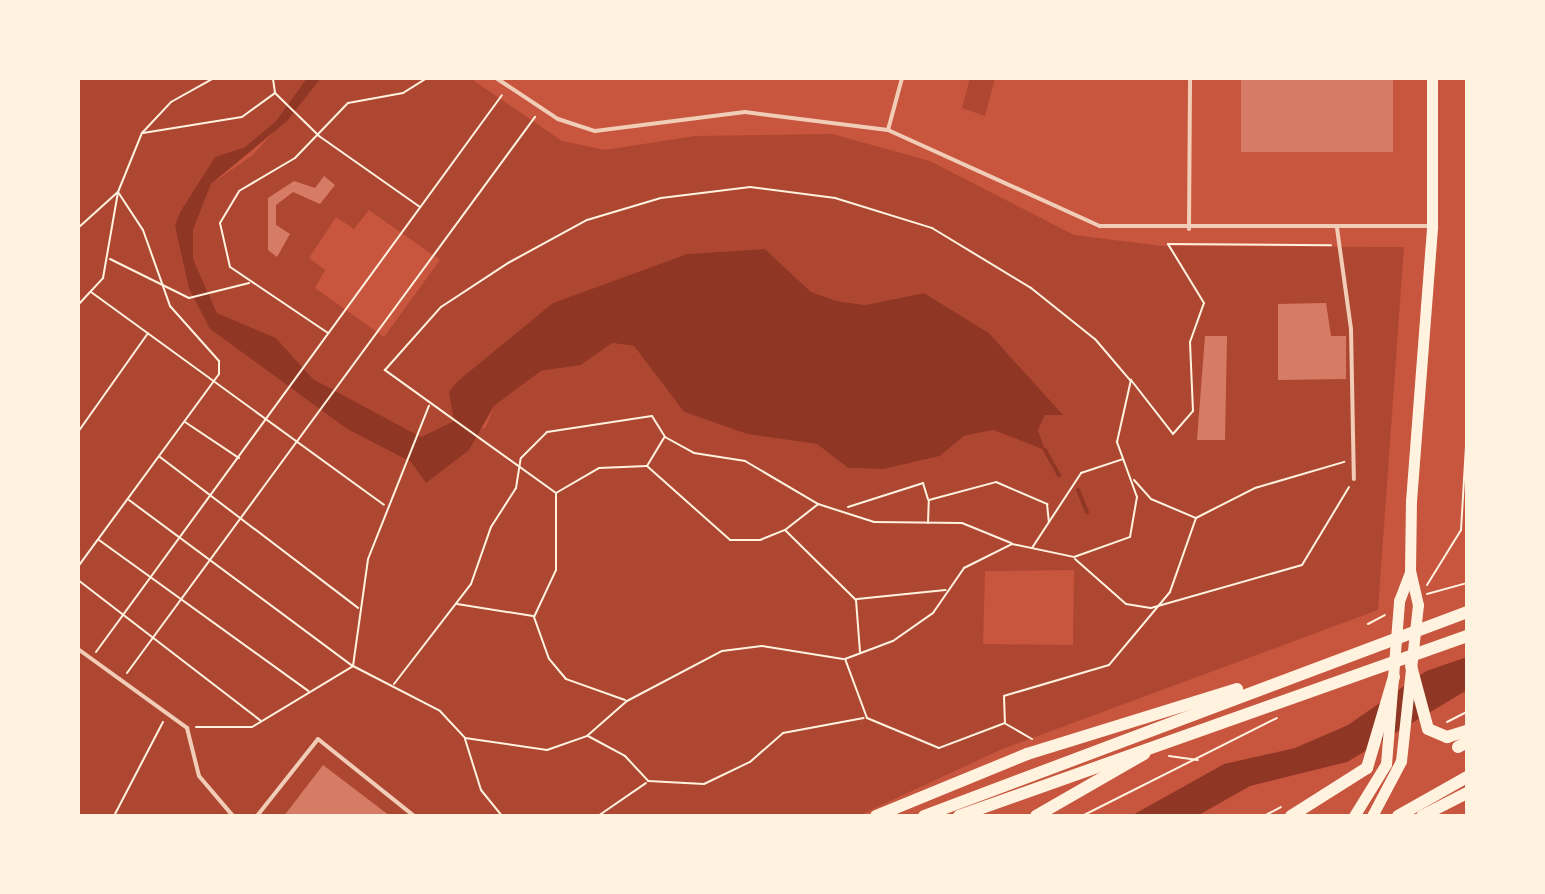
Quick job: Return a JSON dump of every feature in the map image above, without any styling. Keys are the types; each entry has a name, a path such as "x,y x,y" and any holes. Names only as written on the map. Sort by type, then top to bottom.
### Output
{"main road":[{"path":"1354,816 1386,764 1399,601 1410,571 1432,226 1432,78"},
{"path":"1372,816 1401,761 1418,605 1410,571"},
{"path":"924,816 1276,679 1467,612"},
{"path":"959,816 1180,732 1467,636"},
{"path":"1411,666 1423,721 1447,737 1467,731"},
{"path":"1291,816 1367,768 1394,677"},
{"path":"876,816 1027,754 1276,679"},
{"path":"1036,816 1180,732"},
{"path":"1398,816 1467,777"},
{"path":"1422,816 1467,793"}],"lane":[{"path":"496,78 540,109 595,131 745,112 888,130 1100,226 1168,229 1432,226"},
{"path":"888,130 902,78"},
{"path":"1189,229 1190,78"},
{"path":"1337,228 1336,245 1351,329 1357,461 1354,479"},
{"path":"78,649 187,728 199,776 233,816"},
{"path":"257,816 318,739 414,816"}],"path":[{"path":"78,305 91,292 109,259 118,192 142,133 171,102 214,78"},
{"path":"273,78 275,93 319,136 421,208"},
{"path":"329,334 250,283 221,253 220,223 239,191 319,136 348,103 403,93 427,78"},
{"path":"92,658 508,87"},
{"path":"142,133 242,117 275,93"},
{"path":"122,680 540,109"},
{"path":"556,493 429,405 385,370 441,307 587,220 661,198 750,187 835,198 932,228 1031,288 1095,339 1173,434 1193,411 1190,342 1204,303 1168,244 1168,229"},
{"path":"78,228 118,192"},
{"path":"78,567 213,381 219,361 211,345 170,306 143,230 118,192"},
{"path":"1168,244 1336,245"},
{"path":"109,259 189,298 250,283"},
{"path":"91,292 384,505"},
{"path":"78,432 149,332"},
{"path":"1131,380 1117,442 1134,480 1151,499 1196,518 1318,465 1357,461"},
{"path":"353,666 359,609 384,505 416,427 429,405"},
{"path":"394,684 455,604 516,488 521,458 547,432 652,416 665,437 694,453 745,461 818,504 845,508 874,522 962,523 1012,544 1074,557 1126,604 1151,608 1302,565 1354,479"},
{"path":"184,421 239,458"},
{"path":"1467,428 1461,530 1419,598 1444,585 1467,583"},
{"path":"647,466 665,437"},
{"path":"159,456 359,609"},
{"path":"1032,548 1081,473 1124,458"},
{"path":"556,493 599,468 647,466 730,540 760,540 785,530 818,504"},
{"path":"1074,557 1130,537 1134,480"},
{"path":"929,500 996,482 1047,504 1049,522"},
{"path":"845,508 923,483 929,500 928,523"},
{"path":"556,493 556,570 534,617 549,659 566,679 627,701"},
{"path":"128,499 353,666 394,684 440,711 465,738 481,790 502,816"},
{"path":"1005,723 1004,696 1109,665 1151,608 1170,592 1196,518"},
{"path":"785,530 834,571 856,600 860,653"},
{"path":"1461,530 1467,531"},
{"path":"98,540 309,692"},
{"path":"465,738 547,750 587,736 627,701 722,651 762,646 845,659 893,641 933,613 964,568 1012,544"},
{"path":"78,580 261,721"},
{"path":"856,600 949,589"},
{"path":"455,604 534,617"},
{"path":"845,659 867,718"},
{"path":"187,728 261,721 353,666"},
{"path":"114,816 168,713"},
{"path":"598,816 648,781 704,784 750,762 783,733 867,718 939,748 1005,723"},
{"path":"1005,723 1034,741"},
{"path":"587,736 625,756 648,781"}],"shaded area":[{"path":"78,78 307,78 276,121 245,147 215,157 180,212 210,329 347,429 411,462 486,427 494,406 541,371 581,365 612,343 634,346 684,412 747,434 817,444 848,468 884,469 940,456 964,436 993,430 1045,449 1038,430 1045,415 1062,415 989,333 924,293 865,305 837,301 811,292 765,249 687,254 553,303 457,403 454,421 421,437 313,379 276,338 217,313 193,259 193,230 211,184 253,155 321,78 470,78 562,141 605,150 695,136 832,134 930,161 1074,235 1162,246 1404,247 1378,610 1000,750 858,816 78,816","holes":["369,210 440,260 384,337 315,288 325,270 309,258 336,217 354,229","1074,570 1073,645 983,644 985,571"]},
{"path":"307,78 321,78 287,121 211,184 193,230 193,259 217,313 276,338 313,379 421,437 454,421 449,392 458,381 553,303 687,254 765,249 811,292 837,301 865,305 924,293 989,333 1063,415 1045,415 1038,430 1045,450 993,430 964,436 940,456 884,469 848,468 817,444 747,434 684,412 634,346 612,343 581,365 541,371 494,406 469,450 426,483 411,462 347,429 210,329 189,288 175,226 180,212 215,157 245,147 276,121"},
{"path":"970,78 995,78 985,116 962,108"},
{"path":"1467,600 1467,690 1347,762 1250,786 1197,816 1131,816 1224,764 1295,748 1348,725 1452,653"}],"pier":[{"path":"1467,604 1467,657 1412,676 1448,650"}],"building":[{"path":"1241,78 1393,78 1393,152 1241,152"},
{"path":"324,176 335,185 320,204 293,192 276,205 276,225 290,234 277,257 268,250 268,198 294,181 315,188"},
{"path":"1326,303 1331,336 1346,336 1346,379 1278,380 1278,304"},
{"path":"1205,336 1227,336 1225,440 1197,440"},
{"path":"323,765 390,816 284,816"}],"waterway":[{"path":"1045,450 1059,475"},
{"path":"1078,490 1087,512"}]}
